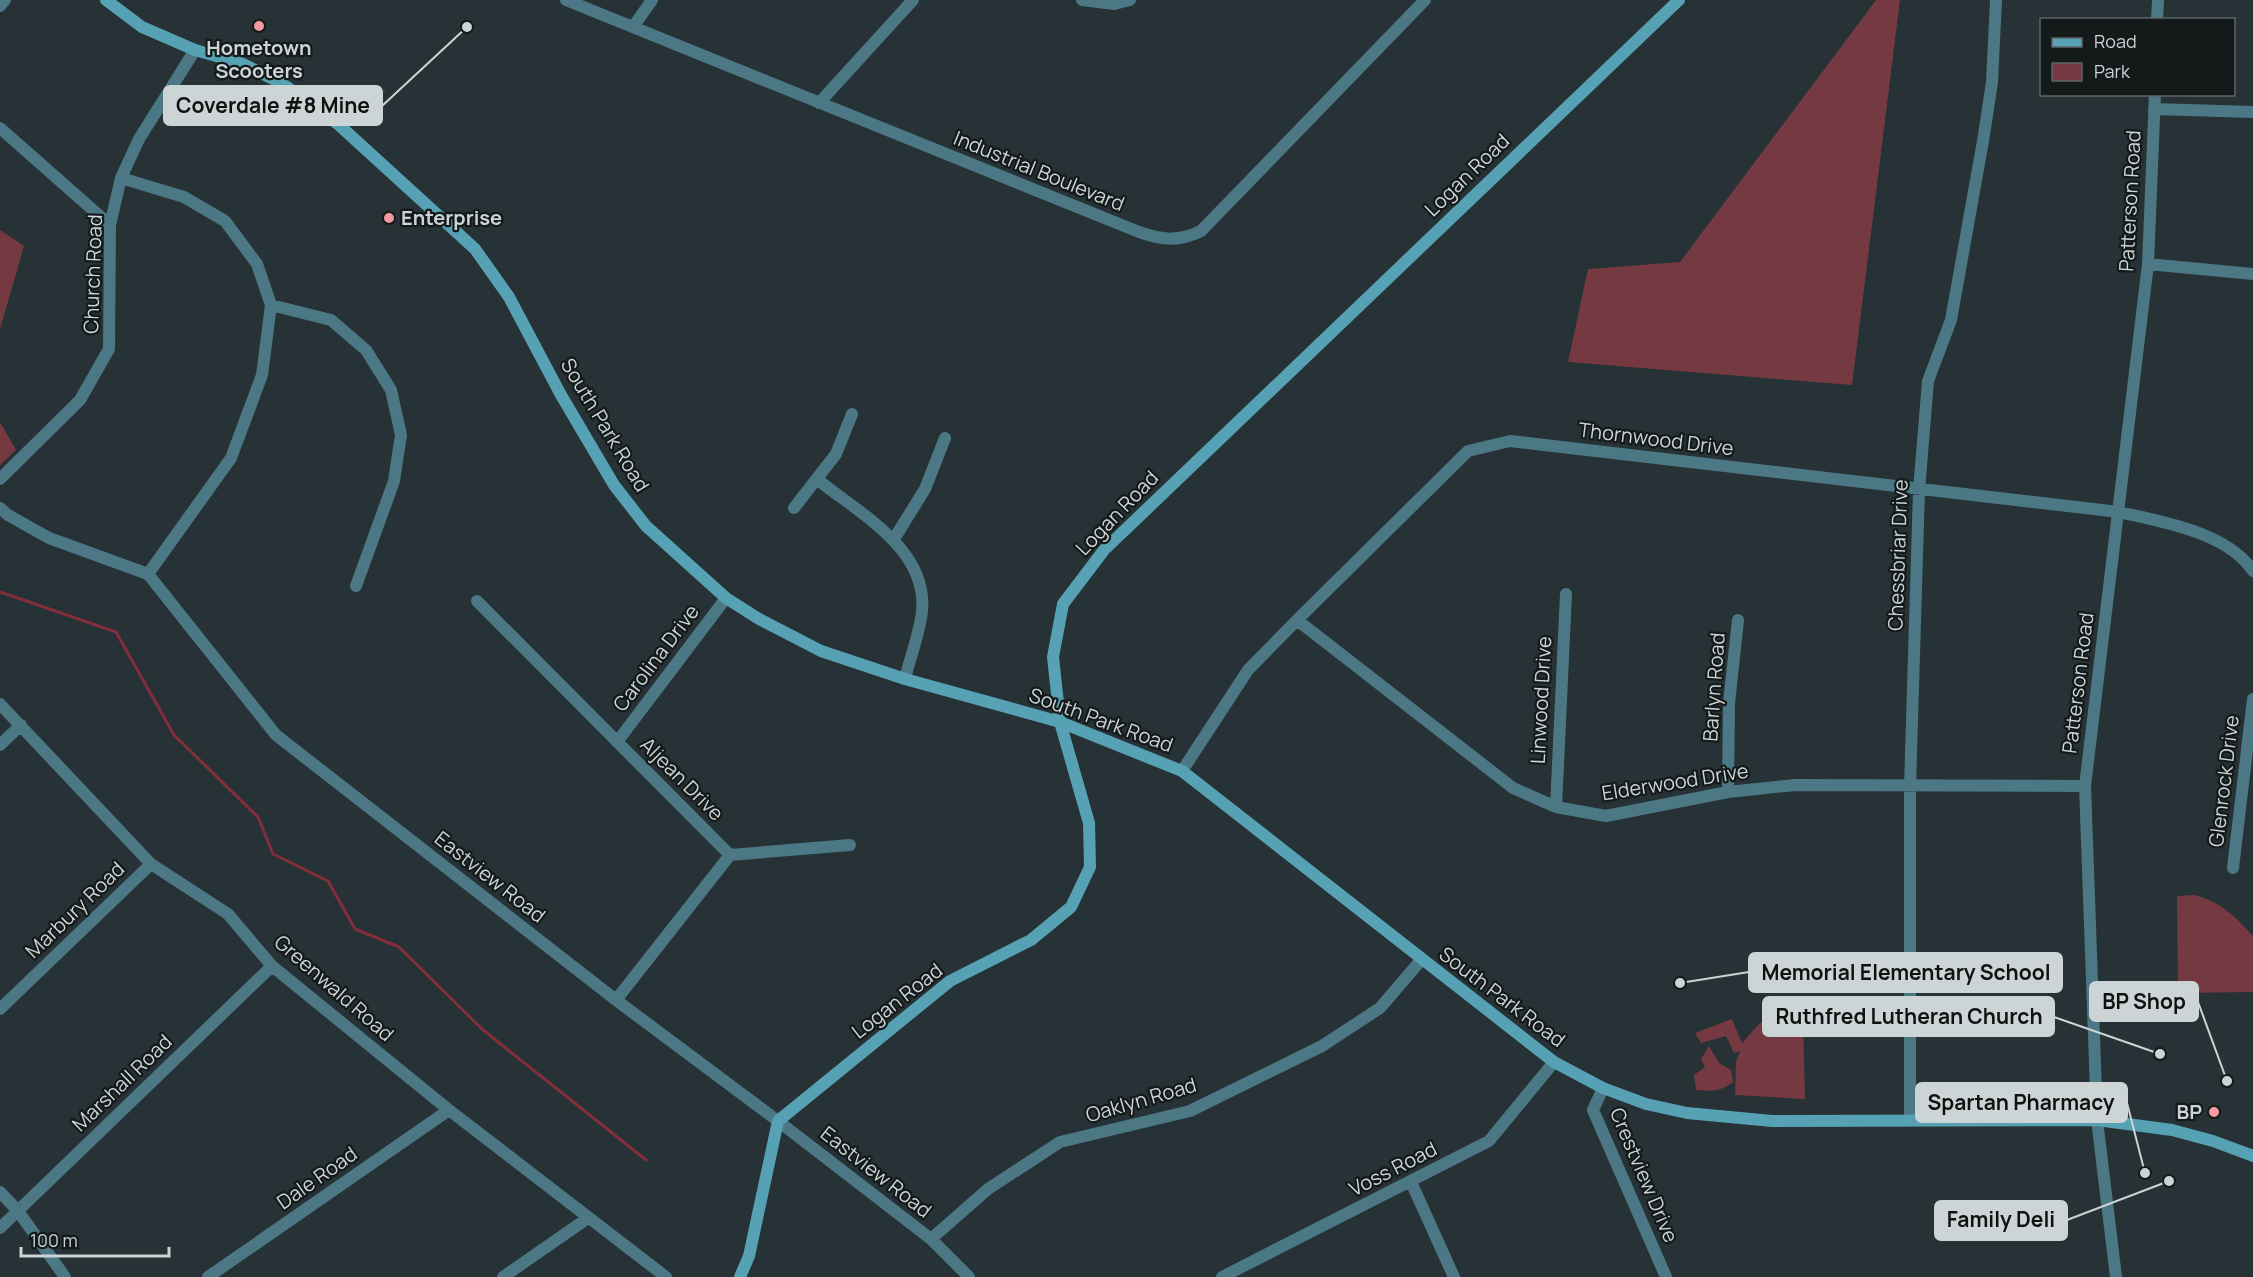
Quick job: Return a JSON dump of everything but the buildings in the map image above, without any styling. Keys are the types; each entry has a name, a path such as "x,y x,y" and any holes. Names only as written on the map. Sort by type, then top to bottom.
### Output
{"main road":[{"name":"South Park Road","path":"106,0 142,27 195,50 241,63 283,84 333,120 475,249 509,297 561,395 615,485 646,525 726,598 759,619 821,651 905,679 1060,722 1182,771 1554,1062 1603,1088 1646,1104 1687,1113 1772,1121 2097,1120 2172,1130 2213,1141 2253,1156"},
{"name":"Logan Road","path":"778,1121 950,981 1031,940 1071,907 1090,867 1089,823 1060,722 1053,657 1063,604 1104,550 1679,0"},
{"path":"740,1277 749,1256 778,1121"}],"street":[{"path":"0,6 5,0"},
{"name":"Industrial Boulevard","path":"566,0 1139,232 1170,240 1186,238 1200,231 1425,0"},
{"path":"633,27 643,9 652,0"},
{"path":"819,103 913,0"},
{"path":"1082,0 1114,4 1130,0"},
{"name":"Chessbriar Drive","path":"1910,1120 1910,787 1919,490 1928,381 1951,320 1983,141 1992,81 1996,0"},
{"path":"2157,18 2158,0"},
{"name":"Church Road","path":"0,479 80,400 109,349 110,225 122,178 140,140 195,50"},
{"name":"Patterson Road","path":"2116,1277 2097,1120 2085,786 2148,264 2155,96"},
{"path":"2154,109 2253,112"},
{"path":"0,128 110,225"},
{"path":"0,508 8,516 49,538 148,574 231,458 262,375 271,305 257,264 225,221 184,197 122,178"},
{"path":"2148,264 2253,274"},
{"path":"271,305 331,320 366,350 391,390 401,435 394,481 356,586"},
{"path":"794,508 836,454 852,414"},
{"path":"894,539 925,489 945,438"},
{"name":"Thornwood Drive","path":"1182,771 1248,670 1297,620 1468,451 1510,441 2119,512 2185,527 2240,554 2253,571"},
{"path":"818,480 894,539 917,573 922,610 905,679"},
{"name":"Eastview Road","path":"148,574 276,735 616,1000 931,1239 969,1277"},
{"name":"Linwood Drive","path":"1556,807 1566,594"},
{"name":"Carolina Drive","path":"617,742 726,598"},
{"name":"Aljean Drive","path":"477,601 730,855"},
{"name":"Elderwood Drive","path":"1297,620 1513,788 1556,807 1606,816 1728,792 1795,785 2085,786"},
{"name":"Barlyn Road","path":"1728,792 1729,703 1738,620"},
{"name":"Glenrock Drive","path":"2233,867 2253,699"},
{"name":"Greenwald Road","path":"0,704 151,864 228,914 272,966 449,1110 666,1277"},
{"path":"0,745 21,725"},
{"path":"616,1000 730,855 850,845"},
{"name":"Marbury Road","path":"0,1009 151,864"},
{"name":"Oaklyn Road","path":"931,1239 988,1189 1060,1142 1190,1111 1322,1046 1380,1008 1421,960"},
{"name":"Marshall Road","path":"0,1228 272,966"},
{"name":"Voss Road","path":"1222,1277 1489,1141 1554,1062"},
{"name":"Crestview Drive","path":"1603,1088 1593,1110 1666,1277"},
{"name":"Dale Road","path":"208,1277 449,1110"},
{"path":"1411,1182 1454,1277"},
{"path":"0,1192 18,1211 64,1277"},
{"path":"504,1277 588,1218"}],"green space":[{"path":"1876,0 1900,0 1852,385 1568,362 1588,269 1680,262"},
{"path":"0,230 24,246 0,329"},
{"path":"0,422 16,450 0,465"},
{"path":"2194,895 2212,901 2227,911 2253,936 2253,992 2178,993 2177,896"},
{"path":"1803,1018 1805,1099 1735,1095 1736,1062 1740,1051 1734,1053 1726,1036 1701,1043 1695,1033 1732,1019 1742,1043 1760,1023"},
{"path":"1709,1046 1719,1063 1731,1070 1733,1082 1711,1091 1696,1090 1694,1075 1705,1067 1701,1059"}],"waterway":[{"path":"0,592 116,632 174,735 258,817 273,854 328,881 355,929 399,947 483,1030 646,1160"}],"place":[{"name":"Hometown Scooters","path":"259,26"},
{"name":"Coverdale #8 Mine","path":"467,27"},
{"name":"Enterprise","path":"389,218"},
{"name":"Memorial Elementary School","path":"1680,983"},
{"name":"Ruthfred Lutheran Church","path":"2160,1054"},
{"name":"BP Shop","path":"2227,1081"},
{"name":"BP","path":"2214,1112"},
{"name":"Spartan Pharmacy","path":"2145,1173"},
{"name":"Family Deli","path":"2169,1181"}]}
